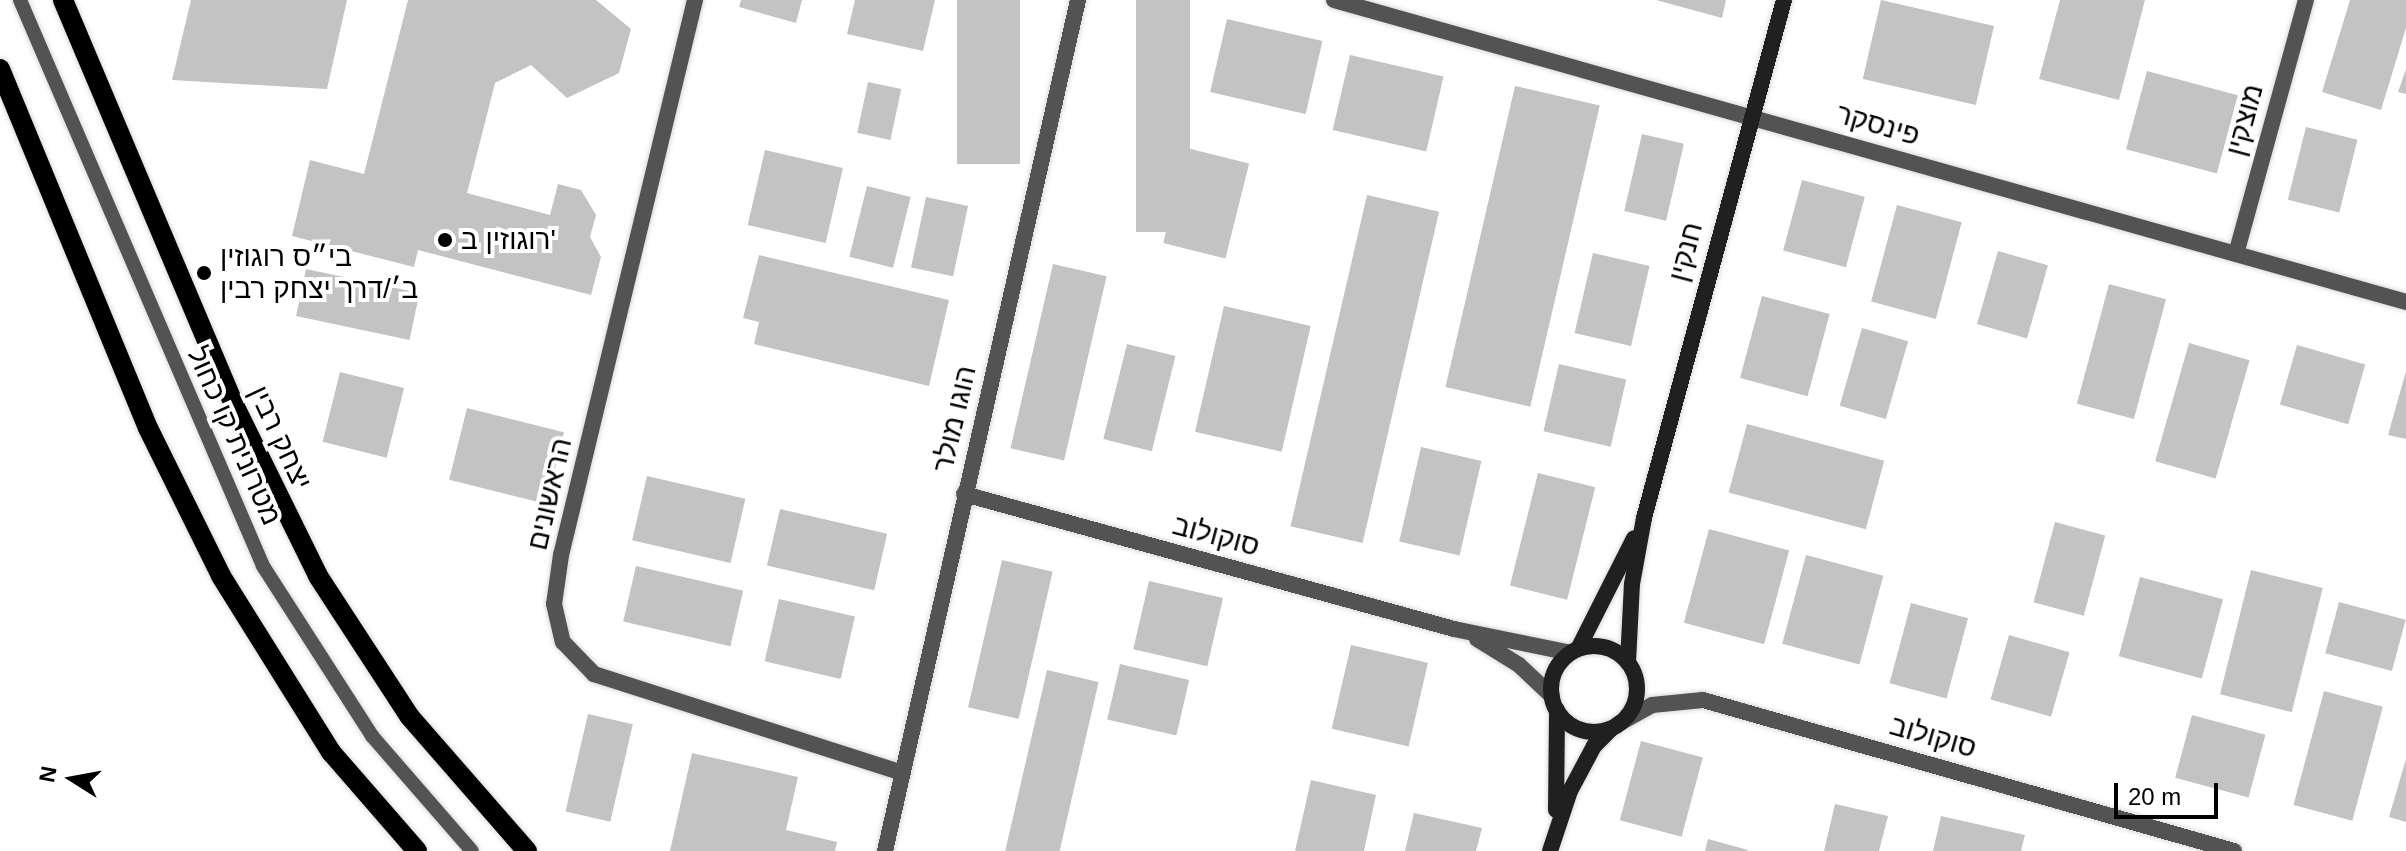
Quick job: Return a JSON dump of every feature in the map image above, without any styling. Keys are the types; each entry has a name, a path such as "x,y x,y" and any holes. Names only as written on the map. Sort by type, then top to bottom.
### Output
{"main road":[{"name":"יצחק רבין","path":"63,0 235,407 311,563 410,717 527,851"},
{"path":"0,69 142,413 221,576 331,752 417,851"}],"street":[{"name":"הראשונים","path":"695,0 561,555 554,604 563,642 594,674 903,773"},
{"name":"הוגו מולר","path":"885,851 1078,0"},
{"name":"פינסקר","path":"1334,0 2406,302"},
{"name":"חנקין","path":"1628,662 1632,584 1644,518 1749,115 1784,0"},
{"name":"מוצקין","path":"2236,254 2306,0"},
{"name":"סוקולוב","path":"964,494 1454,629 1574,651"},
{"name":"חנקין","path":"1574,651 1644,518"},
{"name":"סוקולוב","path":"1454,629 1519,665 1554,703"},
{"path":"1605,647 1628,662 1637,688 1635,702 1588,757 1552,844 1560,766 1554,703 1557,668 1574,651 1605,647"},
{"name":"סוקולוב","path":"1615,726 1652,705 1703,700 2234,851"},
{"path":"1554,703 1577,728 1615,726"}],"lane":[{"name":"מטרונית קו כחול","path":"20,0 263,566 372,736 472,851"}],"building":[{"path":"191,0 347,0 327,89 172,80"},
{"path":"408,0 596,0 631,29 619,73 567,98 531,65 495,83 467,193 550,215 558,184 581,190 596,215 590,237 601,257 591,295 418,250 414,267 292,236 310,160 364,174"},
{"path":"741,0 802,0 796,23 739,7"},
{"path":"855,0 935,0 923,51 847,34"},
{"path":"957,0 1020,0 1020,164 957,164"},
{"path":"1136,0 1190,0 1190,232 1136,232"},
{"path":"1656,0 1726,0 1722,18"},
{"path":"1881,0 1994,26 1976,105 1863,79"},
{"path":"2060,0 2145,0 2119,100 2039,79"},
{"path":"2350,0 2406,0 2406,28 2381,110 2322,92"},
{"path":"1227,19 1322,41 1306,114 1210,92"},
{"path":"1350,55 1444,77 1426,152 1333,130"},
{"path":"2406,69 2406,94 2398,92"},
{"path":"2147,71 2238,95 2217,174 2126,149"},
{"path":"868,82 901,89 890,140 857,133"},
{"path":"1515,86 1600,106 1530,407 1445,387"},
{"path":"2306,127 2357,140 2339,213 2288,200"},
{"path":"1642,134 1684,144 1666,221 1624,211"},
{"path":"1187,148 1249,163 1225,259 1163,243"},
{"path":"765,150 843,168 826,243 748,225"},
{"path":"1802,180 1865,197 1846,267 1783,251"},
{"path":"867,186 911,197 893,268 849,257"},
{"path":"1367,195 1439,212 1363,543 1291,526"},
{"path":"926,197 968,206 953,276 911,267"},
{"path":"1897,205 1962,222 1936,319 1871,302"},
{"path":"1998,251 2048,265 2027,338 1977,324"},
{"path":"1593,253 1650,266 1631,346 1575,333"},
{"path":"759,255 949,300 929,386 754,344 759,322 743,318"},
{"path":"1053,264 1107,276 1064,461 1010,448"},
{"path":"306,269 419,293 409,340 296,316"},
{"path":"2109,284 2166,299 2134,419 2077,404"},
{"path":"1762,296 1830,314 1808,396 1740,378"},
{"path":"1224,306 1311,326 1282,452 1195,432"},
{"path":"1862,328 1908,341 1886,419 1840,406"},
{"path":"2189,343 2250,360 2216,479 2155,461"},
{"path":"1127,344 1176,356 1152,451 1103,439"},
{"path":"2297,345 2365,365 2348,424 2280,405"},
{"path":"1559,364 1626,380 1611,447 1543,431"},
{"path":"2406,371 2406,439 2388,435"},
{"path":"340,372 404,388 387,458 323,442"},
{"path":"467,408 564,432 546,504 449,480"},
{"path":"1747,424 1884,461 1866,529 1729,493"},
{"path":"1421,447 1481,461 1460,555 1399,542"},
{"path":"1538,473 1595,487 1567,600 1510,586"},
{"path":"647,476 745,499 731,563 632,540"},
{"path":"780,509 887,534 874,590 767,566"},
{"path":"2055,522 2105,535 2084,616 2034,602"},
{"path":"1709,529 1789,550 1764,644 1684,623"},
{"path":"1806,555 1883,576 1859,665 1782,644"},
{"path":"1002,560 1053,572 1019,719 968,707"},
{"path":"636,566 743,591 730,646 623,622"},
{"path":"2251,570 2323,588 2292,712 2220,694"},
{"path":"2140,577 2223,599 2202,678 2119,656"},
{"path":"1149,581 1223,598 1207,666 1133,649"},
{"path":"779,599 855,617 841,679 765,661"},
{"path":"2339,602 2406,620 2392,671 2325,653"},
{"path":"1911,603 1968,618 1947,698 1890,683"},
{"path":"2009,635 2070,652 2051,717 1991,699"},
{"path":"1351,645 1428,663 1409,747 1332,729"},
{"path":"1120,664 1189,680 1176,736 1107,720"},
{"path":"1047,670 1099,682 1060,851 1005,851"},
{"path":"2324,691 2383,707 2352,821 2293,805"},
{"path":"588,714 633,724 610,822 566,811"},
{"path":"2192,715 2265,735 2249,797 2175,778"},
{"path":"1641,741 1703,758 1682,837 1620,820"},
{"path":"692,753 798,777 786,830 837,842 835,851 670,851"},
{"path":"2406,759 2406,822 2389,817"},
{"path":"1311,780 1376,795 1364,851 1295,851"},
{"path":"1835,804 1888,816 1879,851 1824,851"},
{"path":"1414,813 1482,828 1476,851 1405,851"},
{"path":"1941,816 2025,835 2021,851 1933,851"},
{"path":"1708,839 1748,850 1705,851"}],"place":[{"name":"רוגוזין ב'","path":"445,240"},
{"name":"בי״ס רוגוזין ב׳/דרך יצחק רבין","path":"204,273"}]}
